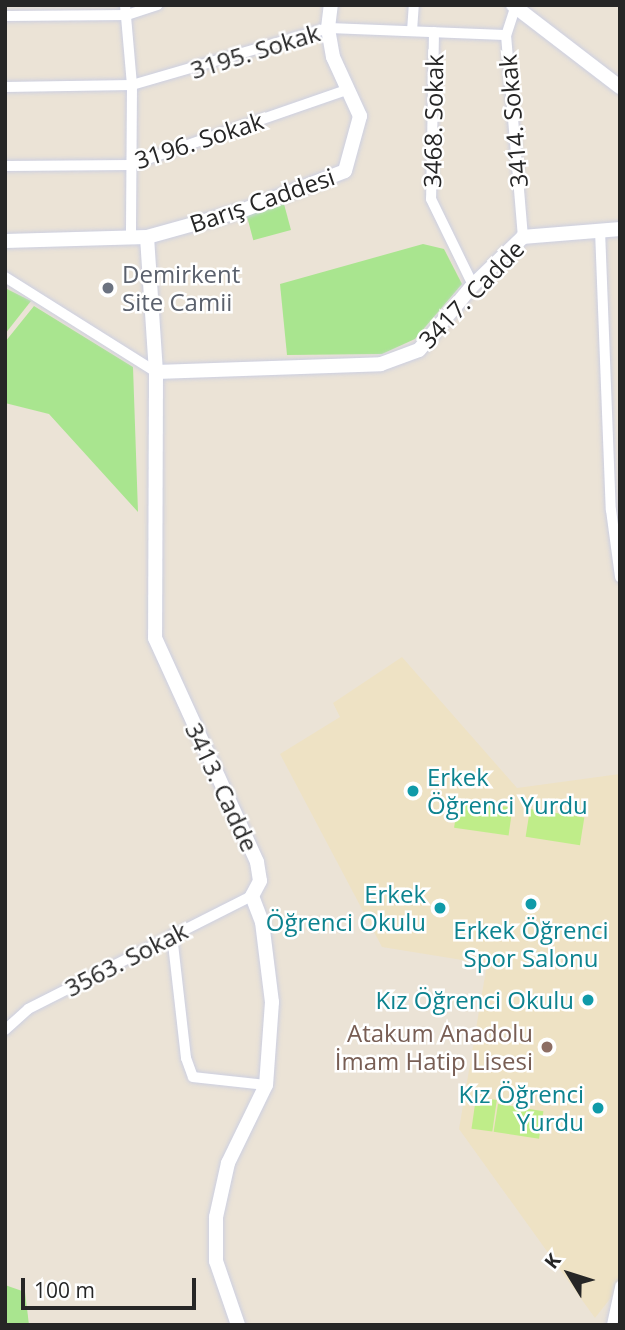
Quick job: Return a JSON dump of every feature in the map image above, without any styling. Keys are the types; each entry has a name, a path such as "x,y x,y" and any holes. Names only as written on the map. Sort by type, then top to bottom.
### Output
{"street":[{"path":"5,16 126,10 157,5"},
{"name":"Barış Caddesi","path":"5,242 147,237 241,211 345,171 360,116 346,90 328,28 331,5"},
{"path":"412,32 414,5"},
{"path":"514,6 620,88"},
{"name":"3414. Sokak","path":"514,6 506,35 523,237"},
{"path":"126,10 132,85 131,239"},
{"name":"3195. Sokak","path":"5,87 132,85 328,28 506,35"},
{"name":"3468. Sokak","path":"434,32 431,200 472,285"},
{"name":"3196. Sokak","path":"5,166 130,165 346,90"},
{"name":"3417. Cadde","path":"156,372 381,365 419,350 472,285 523,237 620,229"},
{"path":"600,230 620,577"},
{"name":"3413. Cadde","path":"147,237 156,372 155,638 257,862 260,881 252,896 262,922 272,1002 266,1085 228,1163 216,1217 216,1261 238,1325"},
{"path":"5,276 156,372"},
{"name":"3563. Sokak","path":"5,1031 28,1009 252,896"},
{"path":"172,935 186,1058 194,1077 266,1085"},
{"path":"612,1325 620,1286"}],"shaded area":[{"name":"Atakum Anadolu İmam Hatip Lisesi","path":"402,657 517,788 620,774 620,1286 595,1318 459,1129 487,964 382,947 280,754 340,717 333,703"}],"green space":[{"path":"284,204 291,230 253,240 246,214"},
{"path":"423,244 444,249 462,284 415,339 382,354 287,355 280,284"},
{"path":"5,288 31,301 5,334"},
{"path":"34,306 133,367 138,512 49,414 5,403 5,342"},
{"path":"458,800 512,808 509,835 454,828"},
{"path":"530,809 584,818 580,845 526,837"},
{"path":"476,1097 497,1100 492,1132 472,1129"},
{"path":"498,1104 543,1111 539,1139 494,1132"},
{"path":"5,1285 25,1292 29,1325 5,1325"}],"place":[{"name":"Demirkent Site Camii","path":"108,288"},
{"name":"Erkek Öğrenci Yurdu","path":"413,791"},
{"name":"Erkek Öğrenci Spor Salonu","path":"531,904"},
{"name":"Erkek Öğrenci Okulu","path":"440,908"},
{"name":"Kız Öğrenci Okulu","path":"588,1000"},
{"name":"Atakum Anadolu İmam Hatip Lisesi","path":"547,1047"},
{"name":"Kız Öğrenci Yurdu","path":"598,1108"}]}
